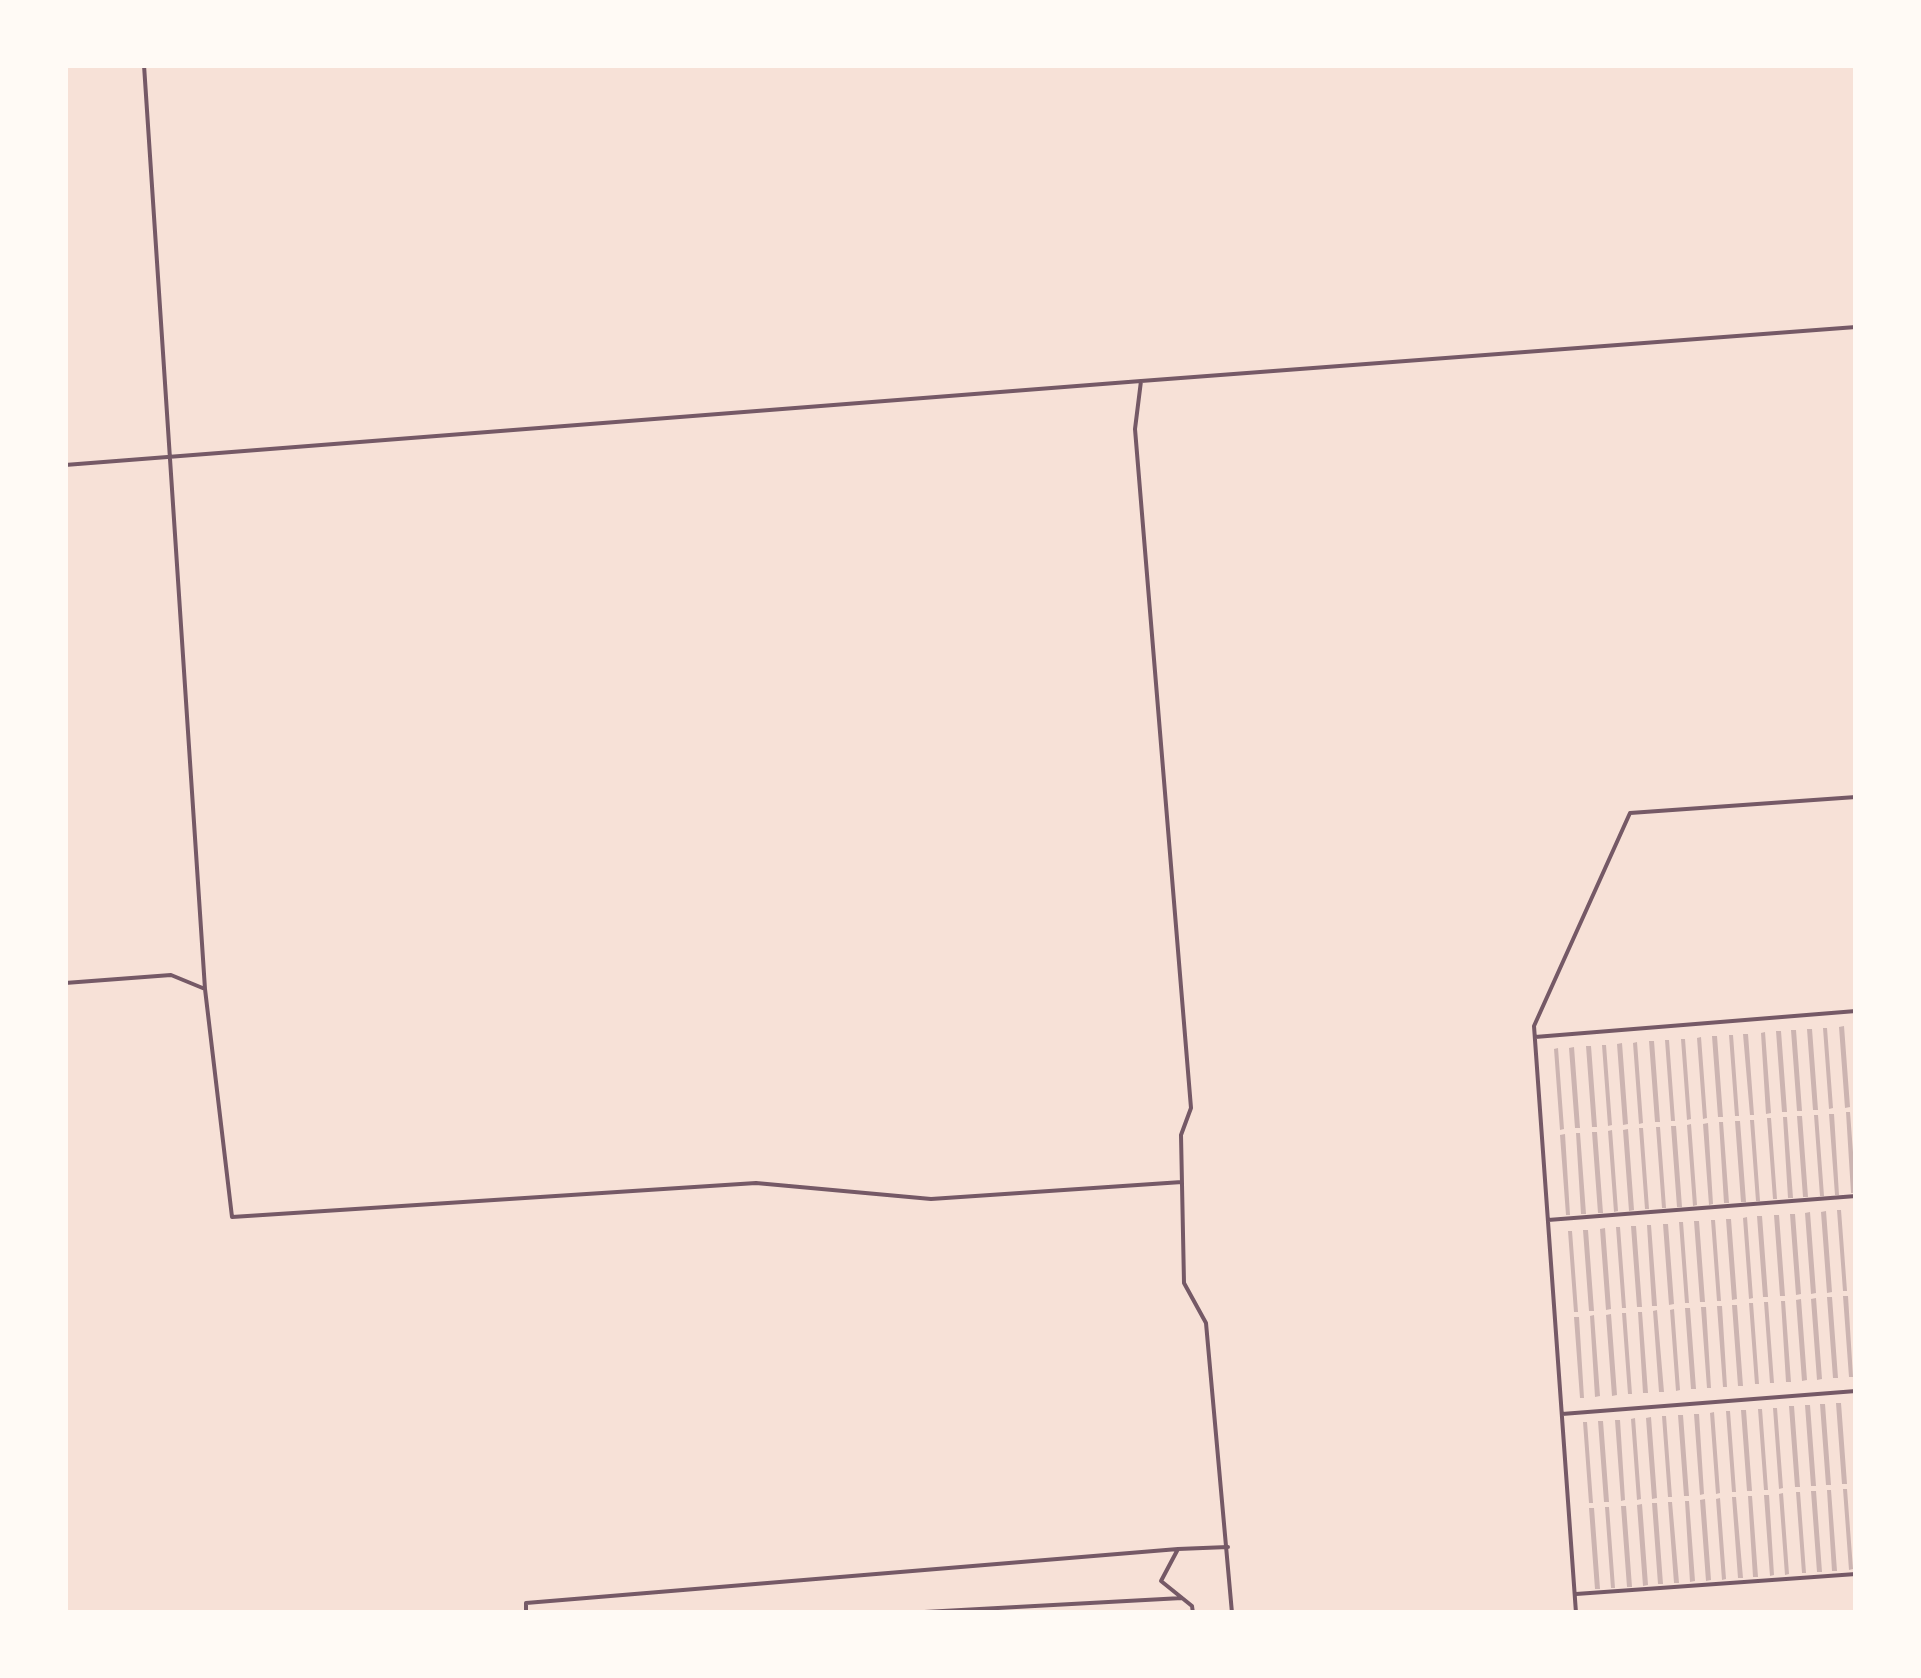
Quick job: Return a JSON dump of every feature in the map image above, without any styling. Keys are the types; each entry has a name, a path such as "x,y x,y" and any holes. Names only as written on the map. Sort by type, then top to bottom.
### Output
{"lane":[{"path":"144,65 206,990 232,1216 756,1182 931,1199 1182,1182"},
{"path":"65,464 1856,327"},
{"path":"1142,381 1135,428 1191,1108 1180,1135 1184,1283 1206,1324 1232,1613"},
{"path":"1576,1613 1534,1026 1630,812 1856,797"},
{"path":"65,984 170,976 206,990"},
{"path":"1535,1037 1856,1012"},
{"path":"1548,1220 1856,1196"},
{"path":"1562,1414 1856,1391"},
{"path":"526,1613 526,1603 1228,1547"},
{"path":"1178,1549 1160,1581 1182,1598 1193,1613"},
{"path":"1575,1594 1856,1574"},
{"path":"906,1613 1182,1598"},
{"path":"1082,1604 1083,1613"}],"building":[{"path":"1844,1026 1850,1107 1845,1108 1839,1027"},
{"path":"1823,1028 1827,1028 1833,1108 1829,1109"},
{"path":"1807,1029 1812,1029 1818,1110 1813,1110"},
{"path":"1791,1030 1796,1030 1802,1111 1797,1111"},
{"path":"1776,1031 1781,1031 1787,1112 1782,1112"},
{"path":"1765,1032 1771,1113 1766,1114 1761,1033"},
{"path":"1743,1034 1748,1034 1754,1115 1750,1115"},
{"path":"1729,1035 1733,1035 1739,1116 1735,1116"},
{"path":"1712,1036 1717,1036 1723,1117 1718,1117"},
{"path":"1701,1037 1707,1118 1703,1119 1697,1038"},
{"path":"1681,1039 1685,1039 1691,1119 1687,1120"},
{"path":"1665,1040 1669,1040 1675,1121 1671,1121"},
{"path":"1649,1041 1654,1041 1660,1122 1655,1122"},
{"path":"1637,1042 1643,1123 1639,1124 1633,1043"},
{"path":"1622,1043 1628,1124 1623,1125 1617,1044"},
{"path":"1602,1045 1606,1045 1612,1125 1608,1126"},
{"path":"1586,1046 1591,1046 1597,1127 1592,1127"},
{"path":"1574,1047 1580,1128 1575,1128 1569,1048"},
{"path":"1558,1048 1564,1129 1560,1130 1554,1049"},
{"path":"1846,1112 1850,1112 1856,1193 1851,1193"},
{"path":"1829,1114 1834,1114 1839,1195 1835,1195"},
{"path":"1814,1115 1818,1115 1824,1196 1820,1196"},
{"path":"1797,1116 1802,1116 1808,1197 1803,1197"},
{"path":"1783,1117 1787,1117 1793,1198 1788,1198"},
{"path":"1767,1118 1771,1118 1777,1199 1773,1199"},
{"path":"1750,1120 1754,1120 1760,1201 1756,1201"},
{"path":"1735,1121 1740,1121 1746,1202 1741,1202"},
{"path":"1719,1122 1723,1122 1729,1203 1724,1203"},
{"path":"1708,1123 1713,1204 1709,1205 1703,1124"},
{"path":"1691,1124 1697,1205 1693,1206 1687,1125"},
{"path":"1671,1126 1676,1126 1682,1207 1677,1207"},
{"path":"1656,1127 1660,1127 1666,1208 1662,1208"},
{"path":"1639,1128 1643,1128 1649,1209 1645,1209"},
{"path":"1628,1129 1634,1210 1629,1211 1623,1130"},
{"path":"1612,1130 1618,1211 1614,1212 1608,1131"},
{"path":"1592,1132 1597,1132 1603,1213 1598,1213"},
{"path":"1576,1133 1580,1133 1586,1214 1581,1214"},
{"path":"1565,1134 1570,1215 1566,1215 1560,1135"},
{"path":"1837,1210 1841,1210 1847,1291 1843,1291"},
{"path":"1826,1211 1832,1292 1827,1293 1821,1212"},
{"path":"1810,1212 1816,1293 1811,1294 1805,1213"},
{"path":"1790,1214 1795,1214 1801,1294 1796,1295"},
{"path":"1774,1215 1779,1215 1785,1296 1780,1296"},
{"path":"1757,1216 1762,1216 1768,1297 1763,1297"},
{"path":"1747,1217 1753,1298 1749,1299 1743,1218"},
{"path":"1726,1219 1731,1219 1737,1299 1732,1300"},
{"path":"1711,1220 1715,1220 1721,1301 1717,1301"},
{"path":"1694,1221 1699,1221 1705,1302 1700,1302"},
{"path":"1679,1222 1683,1222 1689,1303 1685,1303"},
{"path":"1663,1224 1668,1224 1674,1304 1669,1305"},
{"path":"1647,1225 1651,1225 1657,1306 1652,1306"},
{"path":"1631,1226 1636,1226 1642,1307 1637,1307"},
{"path":"1616,1227 1620,1227 1626,1308 1622,1308"},
{"path":"1605,1228 1611,1309 1606,1310 1600,1229"},
{"path":"1583,1230 1588,1230 1594,1311 1589,1311"},
{"path":"1568,1231 1572,1231 1578,1312 1574,1312"},
{"path":"1843,1296 1848,1296 1853,1377 1849,1377"},
{"path":"1827,1297 1832,1297 1838,1378 1833,1378"},
{"path":"1816,1298 1822,1379 1817,1380 1811,1299"},
{"path":"1801,1299 1807,1380 1802,1381 1796,1300"},
{"path":"1781,1301 1785,1301 1791,1382 1786,1382"},
{"path":"1764,1302 1768,1302 1774,1383 1770,1383"},
{"path":"1749,1303 1753,1303 1759,1384 1755,1384"},
{"path":"1732,1305 1737,1305 1743,1386 1738,1386"},
{"path":"1717,1306 1722,1306 1727,1387 1723,1387"},
{"path":"1701,1307 1706,1307 1711,1388 1707,1388"},
{"path":"1685,1308 1690,1308 1696,1389 1691,1389"},
{"path":"1674,1309 1680,1390 1676,1391 1670,1310"},
{"path":"1657,1310 1664,1392 1659,1392 1653,1311"},
{"path":"1638,1312 1642,1312 1648,1393 1643,1393"},
{"path":"1622,1313 1626,1313 1632,1394 1628,1394"},
{"path":"1611,1314 1617,1395 1612,1396 1606,1315"},
{"path":"1594,1315 1600,1396 1595,1397 1590,1316"},
{"path":"1574,1317 1579,1317 1584,1398 1580,1398"},
{"path":"1836,1403 1841,1403 1847,1484 1842,1484"},
{"path":"1820,1404 1825,1404 1831,1485 1826,1485"},
{"path":"1805,1405 1810,1405 1816,1486 1811,1486"},
{"path":"1789,1406 1794,1406 1800,1487 1795,1487"},
{"path":"1773,1408 1777,1408 1783,1488 1779,1489"},
{"path":"1758,1409 1762,1409 1768,1490 1764,1490"},
{"path":"1741,1410 1746,1410 1752,1491 1747,1491"},
{"path":"1726,1411 1730,1411 1736,1492 1732,1492"},
{"path":"1714,1412 1720,1493 1716,1494 1710,1413"},
{"path":"1694,1414 1699,1414 1704,1494 1700,1495"},
{"path":"1678,1415 1683,1415 1689,1496 1684,1496"},
{"path":"1662,1416 1666,1416 1672,1497 1668,1497"},
{"path":"1651,1417 1657,1498 1652,1499 1646,1418"},
{"path":"1635,1418 1641,1499 1637,1500 1631,1419"},
{"path":"1615,1420 1620,1420 1625,1500 1621,1501"},
{"path":"1598,1421 1603,1421 1609,1502 1604,1502"},
{"path":"1583,1422 1587,1422 1593,1503 1589,1503"},
{"path":"1843,1489 1847,1489 1853,1569 1849,1570"},
{"path":"1827,1490 1831,1490 1837,1571 1832,1571"},
{"path":"1811,1491 1816,1491 1822,1572 1817,1572"},
{"path":"1796,1492 1800,1492 1806,1573 1802,1573"},
{"path":"1783,1493 1789,1574 1785,1575 1779,1494"},
{"path":"1764,1495 1769,1495 1774,1575 1770,1576"},
{"path":"1748,1496 1752,1496 1758,1577 1753,1577"},
{"path":"1732,1497 1736,1497 1743,1578 1738,1578"},
{"path":"1720,1498 1726,1579 1722,1580 1716,1499"},
{"path":"1705,1499 1711,1580 1706,1581 1700,1500"},
{"path":"1685,1501 1689,1501 1695,1581 1690,1582"},
{"path":"1668,1502 1672,1502 1679,1583 1674,1583"},
{"path":"1652,1503 1657,1503 1663,1584 1658,1584"},
{"path":"1642,1504 1648,1585 1643,1586 1637,1505"},
{"path":"1621,1506 1626,1506 1632,1587 1627,1587"},
{"path":"1605,1507 1609,1507 1615,1588 1611,1588"},
{"path":"1589,1508 1594,1508 1600,1589 1595,1589"}]}
